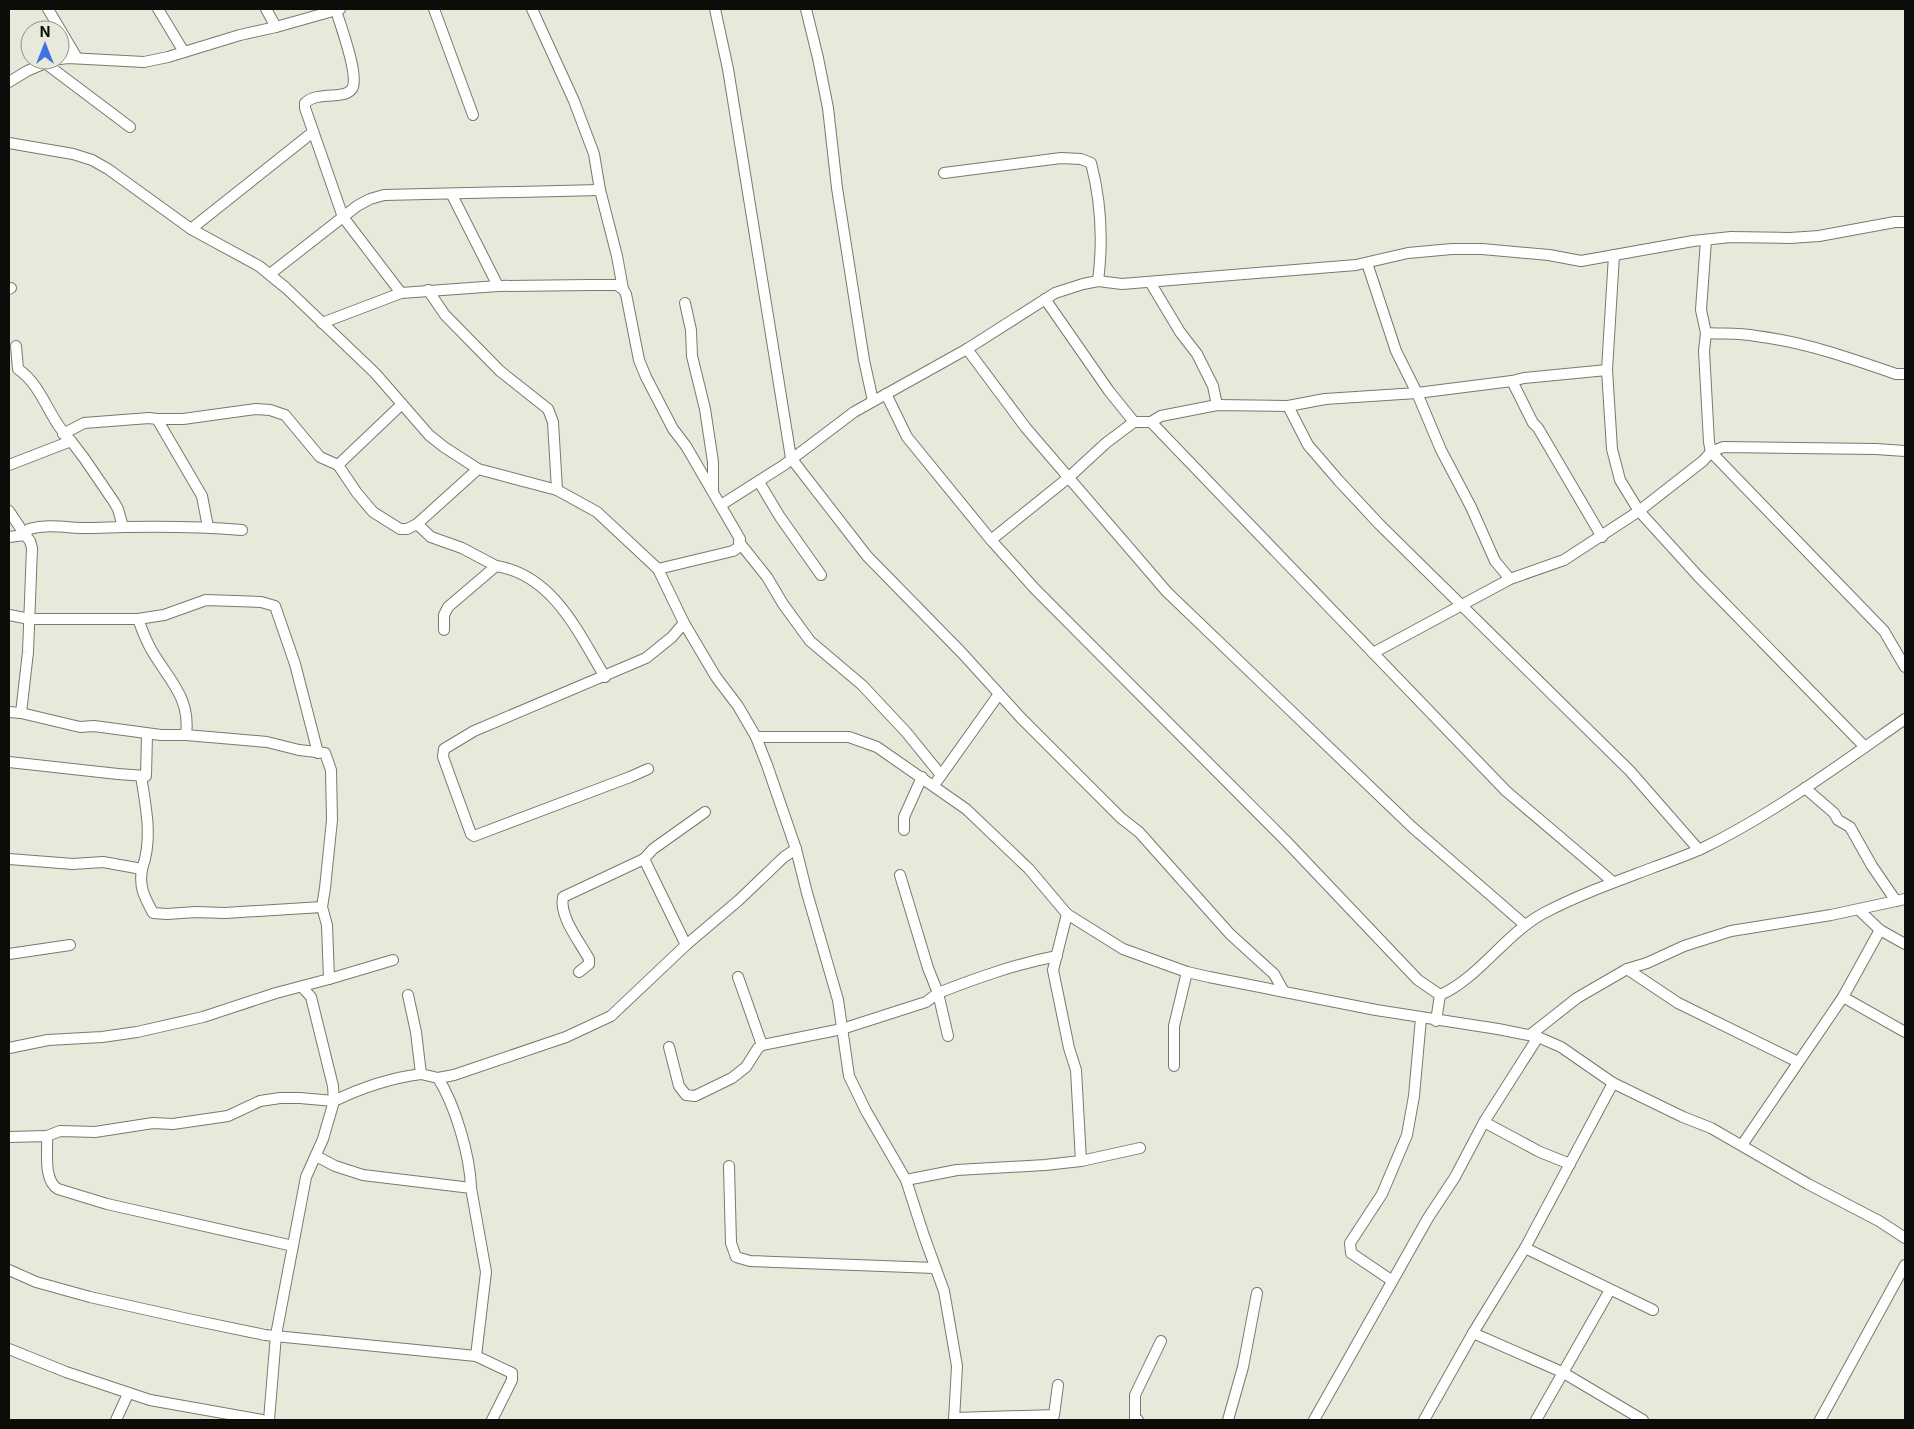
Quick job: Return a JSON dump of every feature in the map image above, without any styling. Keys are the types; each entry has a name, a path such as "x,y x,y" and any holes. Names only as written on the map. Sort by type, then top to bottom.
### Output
{"street":[{"path":"48,9 77,58"},
{"path":"158,9 184,52"},
{"path":"266,9 276,27"},
{"path":"434,9 473,115"},
{"path":"532,9 574,101 594,154 600,190 617,256 623,289 626,294 639,360 673,428 686,446 739,535 738,547 732,551 658,569"},
{"path":"715,9 728,69 791,458 867,556 962,653 1021,718 1114,811 1139,832 1230,934 1274,974 1284,992"},
{"path":"806,9 828,108 836,188 864,360 873,401"},
{"path":"70,58 144,62 338,10 354,70 354,84 352,89 346,94 310,98 305,103 305,108 343,217 401,293"},
{"path":"9,82 33,70"},
{"path":"59,70 130,126"},
{"path":"191,229 313,132"},
{"path":"9,143 73,154 92,160 108,169 191,229 270,274 375,373 430,435 444,447 478,469 558,490 597,512 658,569 684,623 756,737 796,849 806,893 838,1000 849,1076 866,1111 906,1180 944,1291 957,1366 954,1419 1054,1415 1058,1385"},
{"path":"944,173 1061,158 1081,159 1091,163 1095,177 1101,231 1101,260 1098,282"},
{"path":"270,274 343,217 364,203 384,195 600,190"},
{"path":"452,194 498,286"},
{"path":"721,505 759,482 854,412 967,349 1055,293 1082,284 1098,282 1122,284 1356,265 1408,254 1452,249 1482,249 1549,255 1581,261 1706,240 1731,237 1790,238 1905,222"},
{"path":"1706,240 1701,310 1706,333 1704,352 1711,452 1884,631 1905,667"},
{"path":"1614,255 1607,370 1612,448 1620,480 1639,511 1698,576 1865,747"},
{"path":"1367,263 1396,352 1495,561 1510,579"},
{"path":"1150,282 1180,332 1197,354 1213,386 1217,405"},
{"path":"322,323 401,293 498,286 617,285 623,289"},
{"path":"428,290 445,315 500,371 548,409 553,422 558,490"},
{"path":"1045,299 1109,391 1134,422"},
{"path":"685,303 691,330 692,356 705,409 713,462 713,492"},
{"path":"1706,333 1755,336 1785,341 1831,352 1896,374 1905,374"},
{"path":"16,346 13,369 25,374 37,389 67,437 84,458 118,510 123,526"},
{"path":"967,349 1026,428 1167,592 1405,820 1524,925"},
{"path":"991,540 1068,478 1106,443 1134,422 1150,422 1161,416 1217,405 1288,406 1325,399 1417,393 1524,378 1607,370"},
{"path":"1512,381 1533,423 1538,428 1602,537"},
{"path":"886,394 907,437 991,540 1036,590 1285,840 1418,980 1440,995"},
{"path":"338,465 402,404"},
{"path":"1288,406 1308,444 1340,481 1380,524 1630,771 1699,850"},
{"path":"9,465 67,437 84,424 130,419 183,419 256,409 270,410 286,415 320,457 338,465 373,512 400,528 407,529 417,524 478,469"},
{"path":"157,419 202,496 208,527"},
{"path":"1150,422 1506,791 1613,882"},
{"path":"1373,653 1460,604 1510,579 1564,560 1602,537 1639,511 1703,461 1711,452 1722,447 1876,448 1905,452"},
{"path":"759,482 780,517 821,575"},
{"path":"9,511 30,541 32,548 28,652 20,713"},
{"path":"417,524 431,537 462,548 496,566 512,569 540,585 567,612 604,677"},
{"path":"25,535 29,529 40,526 92,528 123,526 208,527 242,530"},
{"path":"9,536 25,535"},
{"path":"739,542 767,577 783,604 810,641 862,685 906,732 941,775"},
{"path":"444,630 444,615 448,607 496,566"},
{"path":"9,615 30,619 138,619 164,615 206,600 262,602 275,606 295,664 318,752"},
{"path":"138,619 152,651 170,676 186,709 186,735"},
{"path":"648,769 480,836 474,836 470,834 444,765 443,757 444,749 474,731 646,658 672,637 684,623"},
{"path":"934,786 999,694"},
{"path":"9,712 80,727 94,726 148,734 186,735 267,742 299,750 325,753 331,770 332,820 322,907 326,925 329,979"},
{"path":"1440,995 1463,980 1524,925 1543,914 1613,882 1699,850 1741,829 1805,788 1905,719"},
{"path":"9,762 146,776 148,734"},
{"path":"756,737 849,737 877,746 966,809 1029,869 1067,914 1123,949 1187,972 1436,1021 1534,1036 1561,1047 1613,1083 1742,1144 1808,1184 1879,1221 1905,1238"},
{"path":"141,776 147,810 149,837 140,883 153,913 225,912 322,907"},
{"path":"904,830 904,817 922,777"},
{"path":"1314,1420 1391,1280 1428,1218 1456,1177 1484,1122 1534,1036 1577,998 1627,969 1647,963 1684,946 1731,930 1859,910 1901,900 1872,866 1850,827 1838,820 1834,813 1805,788"},
{"path":"579,972 589,964 589,959 564,914 562,905 564,898 644,859 653,848 705,812"},
{"path":"9,1137 47,1136 60,1131 95,1132 153,1123 173,1124 228,1116 260,1101 280,1098 334,1101 360,1089 399,1077 422,1074 438,1078 454,1075 566,1037 611,1016 686,945 739,900 784,857 796,849"},
{"path":"9,859 73,864 103,862 142,869"},
{"path":"644,859 686,945"},
{"path":"900,875 928,968 938,994 948,1036"},
{"path":"1859,910 1880,930 1905,944"},
{"path":"1067,914 1053,970 1069,1048 1076,1070 1081,1160"},
{"path":"1742,1144 1843,997 1880,930"},
{"path":"9,954 70,945"},
{"path":"670,1047 679,1086 686,1095 695,1096 732,1078 746,1067 762,1045 842,1029 926,1002 938,994 993,972 1026,962 1057,956"},
{"path":"9,1048 48,1040 102,1037 137,1032 203,1017 276,992 302,987 393,960"},
{"path":"1627,969 1678,1003 1798,1062"},
{"path":"1174,1066 1174,1026 1187,972"},
{"path":"738,978 762,1045"},
{"path":"269,1420 276,1335 306,1177 331,1119 334,1101 311,997 302,987"},
{"path":"408,994 422,1074"},
{"path":"1436,1021 1440,995"},
{"path":"1843,997 1905,1032"},
{"path":"1391,1280 1351,1253 1350,1243 1382,1194 1407,1135 1414,1096 1421,1018"},
{"path":"438,1078 448,1093 458,1122 471,1177 471,1188 486,1272 476,1356"},
{"path":"1424,1420 1524,1248 1613,1083"},
{"path":"1484,1122 1540,1152 1570,1164"},
{"path":"47,1136 49,1179 52,1186 58,1189 107,1204 293,1246"},
{"path":"906,1180 957,1170 1044,1165 1081,1160 1140,1148"},
{"path":"316,1156 335,1166 363,1175 471,1188"},
{"path":"729,1166 731,1243 736,1257 750,1261 935,1268"},
{"path":"1524,1248 1653,1310"},
{"path":"1820,1420 1905,1265"},
{"path":"9,1270 36,1282 90,1297 265,1335 476,1356 512,1373 512,1380 492,1420"},
{"path":"1536,1420 1610,1290"},
{"path":"1228,1420 1244,1367 1257,1293"},
{"path":"1473,1333 1562,1372 1643,1420"},
{"path":"1138,1420 1135,1419 1135,1394 1161,1341"},
{"path":"9,1349 128,1394 150,1400 262,1420"},
{"path":"116,1420 128,1394"}]}
